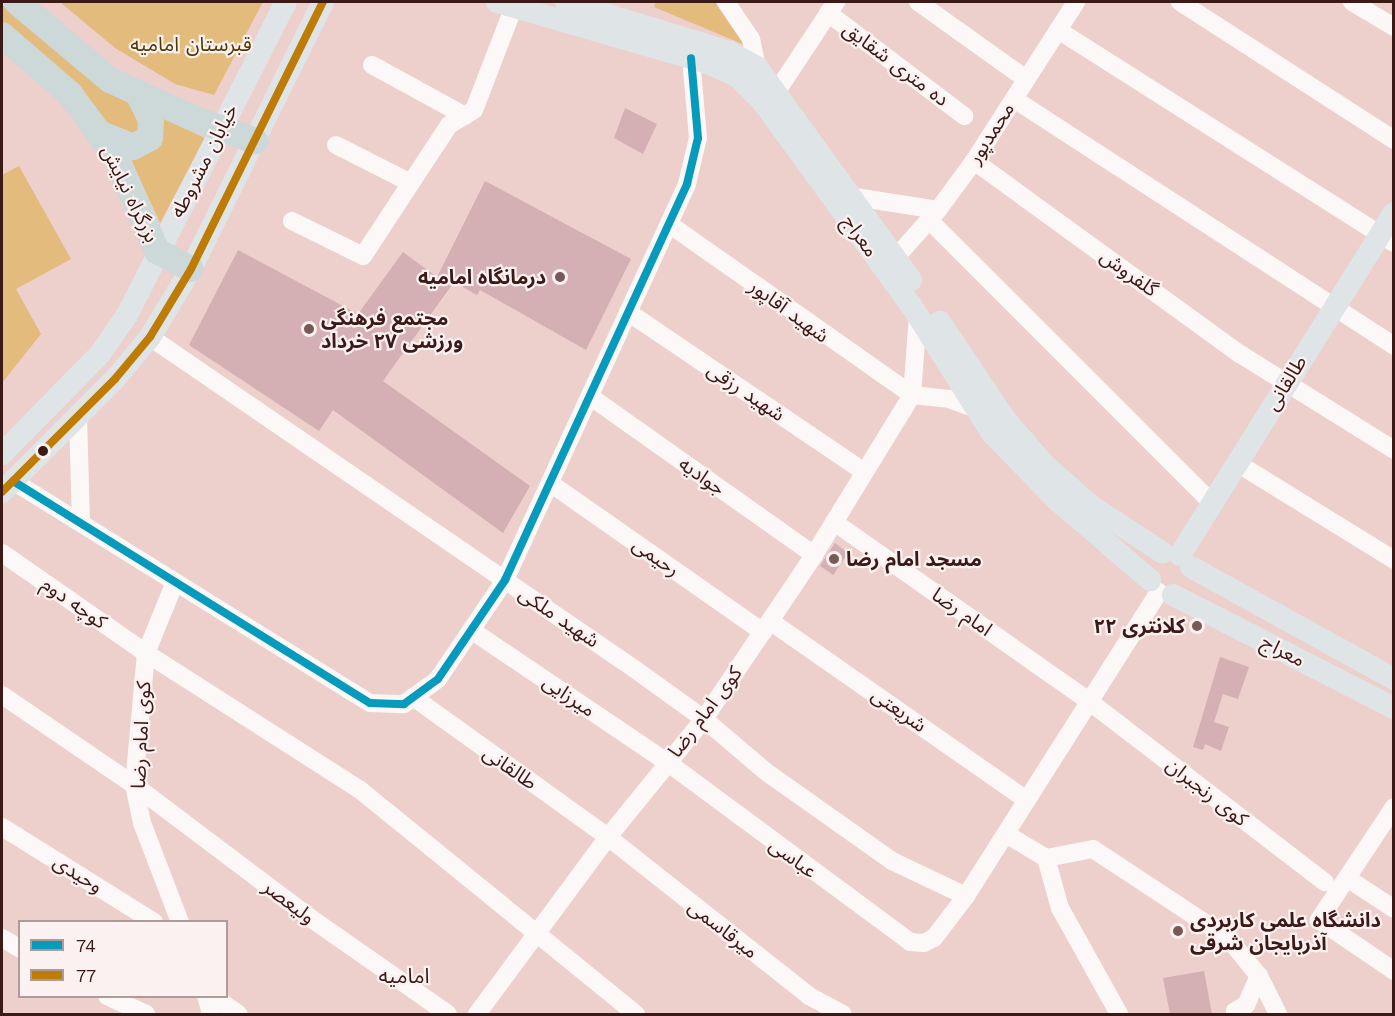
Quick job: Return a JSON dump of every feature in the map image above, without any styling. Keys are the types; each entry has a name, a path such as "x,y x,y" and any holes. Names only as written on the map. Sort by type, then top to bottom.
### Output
{"highway":[{"path":"17,2 110,80 220,130 255,141"},
{"name":"بزرگراه نیایش","path":"2,35 70,94 115,155 157,251"},
{"path":"99,133 133,147 150,138 151,120 139,95"},
{"path":"157,251 190,269"}],"main road":[{"name":"خیابان مشروطه","path":"2,454 100,354 127,315 157,251 286,2"},
{"name":"خیابان مشروطه","path":"7,486 78,416 150,338 190,269 323,2"},
{"name":"معراج","path":"566,2 730,52 757,67 855,197 1005,419 1044,464 1090,505 1178,558 1394,679"},
{"name":"معراج","path":"505,5 691,58 737,76 762,101 918,315 992,432 1057,500 1160,589 1394,708"},
{"name":"طالقانی","path":"1178,558 1333,308 1387,239 1394,213"},
{"path":"1178,558 1186,588 1160,589 1152,561 1178,558"}],"street":[{"path":"726,2 751,39 757,67"},
{"path":"918,2 1026,79"},
{"name":"محمدپور","path":"896,257 934,215 974,161 1076,2"},
{"path":"1180,2 1394,140"},
{"path":"1352,2 1394,27"},
{"path":"292,221 363,256 449,125 474,110 505,5"},
{"path":"777,91 832,7"},
{"name":"ده متری شقایق","path":"832,7 964,116"},
{"path":"1058,30 1387,239"},
{"path":"7,486 81,523 370,703 404,704 438,679 505,580 687,184 698,138 691,58"},
{"path":"372,65 465,116"},
{"path":"1014,99 1394,346"},
{"path":"336,145 411,183"},
{"name":"گلفروش","path":"974,161 1286,383 1394,450"},
{"path":"855,197 934,215 1212,503"},
{"name":"شهید آقاپور","path":"669,224 833,343 912,395"},
{"name":"شهید رزقی","path":"628,312 864,472"},
{"path":"918,315 912,395 949,399 976,408"},
{"name":"شهید ملکی","path":"150,338 704,719 765,771 892,861 966,896"},
{"name":"کوی امام رضا","path":"477,1014 608,837 704,719 814,555 912,395"},
{"name":"جوادیه","path":"591,397 814,555"},
{"path":"78,416 81,523"},
{"path":"1237,463 1394,560"},
{"name":"رحیمی","path":"550,483 766,626"},
{"name":"امام رضا","path":"834,522 1090,702"},
{"name":"کوچه دوم","path":"2,554 146,653 359,789 636,1014"},
{"name":"کوی امام رضا","path":"176,582 146,653 134,784 142,823 180,920"},
{"path":"966,896 1160,589"},
{"name":"شریعتی","path":"766,626 1027,800"},
{"name":"میرزایی","path":"471,630 667,762"},
{"name":"ولیعصر","path":"2,695 134,784 309,917 448,1014"},
{"name":"طالقانی","path":"413,697 608,837"},
{"name":"کوی رنجبران","path":"1090,702 1325,882"},
{"name":"عباسی","path":"667,762 910,942 924,942 934,938 966,896"},
{"path":"1393,811 1319,920 1394,971"},
{"name":"وحیدی","path":"2,827 152,920"},
{"path":"1006,834 1046,858 1093,849 1228,938 1259,976 1278,1014"},
{"name":"میرقاسمی","path":"608,837 810,996 843,1014"},
{"path":"1046,858 1060,908 1119,1014"},
{"path":"1347,878 1394,909"},
{"path":"2,938 18,948"},
{"path":"1238,1014 1235,1011 1246,1005 1259,976"},
{"path":"111,998 146,1014"},
{"path":"207,998 211,1014"},
{"path":"215,998 239,1014"}],"green space":[{"name":"قبرستان امامیه","path":"60,2 263,2 214,95 175,84 115,48"},
{"path":"656,2 715,2 745,45 654,7"},
{"path":"2,5 105,91 205,138 160,223 124,144 80,88 2,23"},
{"path":"19,166 71,259 16,289 41,334 2,383 2,175"}],"building":[{"path":"625,108 657,124 643,154 614,138"},
{"path":"485,181 631,259 586,350 480,290 477,295 454,282 383,381 530,486 503,533 333,410 319,431 189,345 238,250 358,314 403,252 437,277"},
{"name":"مسجد امام رضا","path":"835,543 848,553 833,575 820,566"},
{"path":"1220,657 1249,667 1238,699 1223,694 1214,722 1229,727 1221,751 1205,744 1203,750 1193,747"},
{"path":"1204,971 1212,1014 1170,1014 1163,978"}],"transit line":[{"name":"77","path":"2,492 115,379 150,337 191,269 323,2"},
{"name":"74","path":"13,481 370,703 404,704 438,679 505,580 687,184 698,138 691,58"}],"place":[{"name":"درمانگاه امامیه","path":"560,277"},
{"name":"مجتمع فرهنگی ورزشی ۲۷ خرداد","path":"309,329"},
{"name":"مسجد امام رضا","path":"834,559"},
{"name":"کلانتری ٢٢","path":"1197,626"},
{"name":"دانشگاه علمی کاربردی آذربایجان شرقی","path":"1178,931"}],"district":[{"name":"امامیه","path":"404,976"}]}
